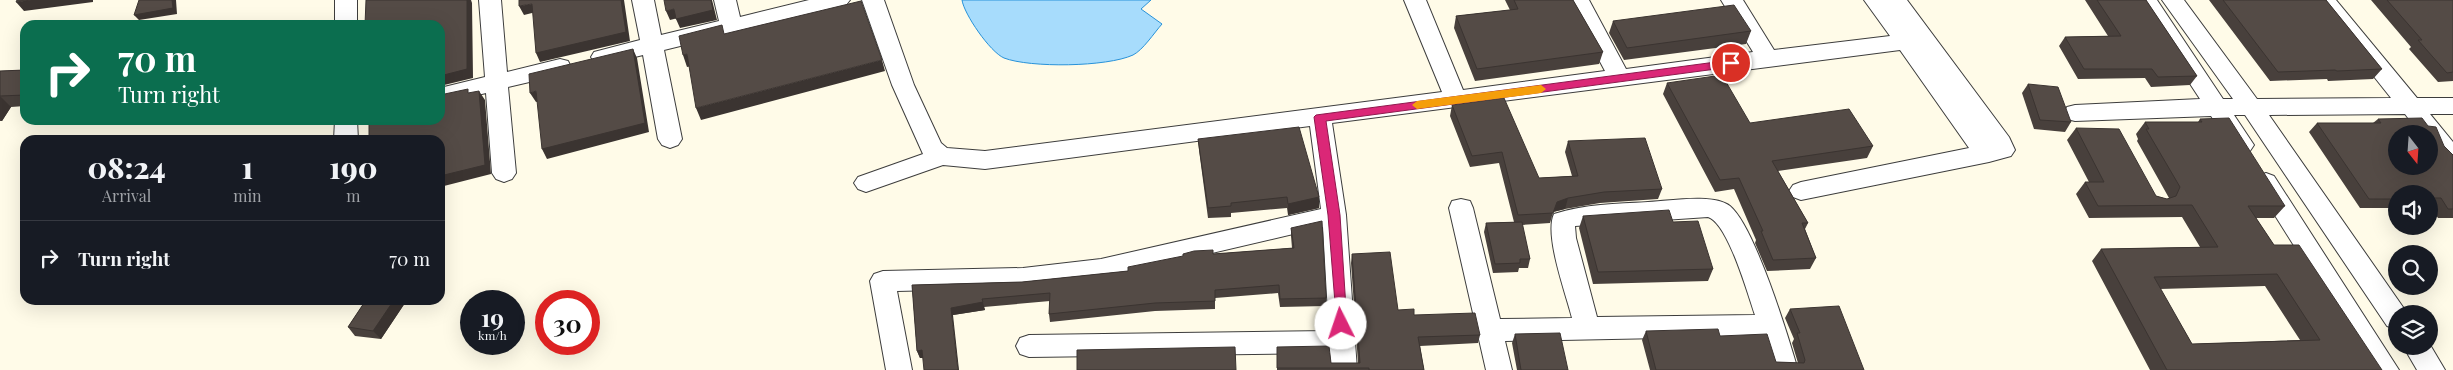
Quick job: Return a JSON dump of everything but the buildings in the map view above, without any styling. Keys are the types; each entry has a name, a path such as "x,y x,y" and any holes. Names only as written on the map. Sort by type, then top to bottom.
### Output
{"street":[{"path":"346,0 346,20"},
{"path":"490,0 504,173"},
{"path":"643,0 670,139"},
{"path":"724,0 731,25"},
{"path":"445,95 839,0"},
{"path":"874,0 903,85 924,134 932,149 942,156"},
{"path":"1414,0 1456,100"},
{"path":"1578,0 1620,79"},
{"path":"1732,0 1768,58"},
{"path":"1875,0 1914,41"},
{"path":"1801,191 1989,153 1980,148 1914,41 1896,0"},
{"path":"2146,0 2218,107 2386,370"},
{"path":"2173,0 2251,107 2388,306"},
{"path":"2324,0 2453,158"},
{"path":"866,183 942,156 985,160 1620,79 1768,58 1914,41"},
{"path":"2075,113 2112,122 2218,107 2453,106"},
{"path":"1320,117 1334,215 1344,370"},
{"path":"1461,208 1499,370"},
{"path":"1587,328 1564,238 1563,221 1577,216 1708,208 1721,212 1736,232 1772,325 1785,370"},
{"path":"899,370 883,281 1023,278 1101,269 1334,215"},
{"path":"2309,250 2350,251"},
{"path":"1490,330 1772,325"},
{"path":"1030,346 1342,342"},
{"path":"2422,355 2432,370"}],"water":[{"path":"962,0 1151,0 1141,9 1162,24 1137,53 1121,59 1068,65 1031,63 1004,58 998,54 985,41 967,14"}],"slow traffic":[{"path":"1417,105 1541,89"}],"route":[{"path":"1341,324 1334,215 1320,117 1731,63"}]}
